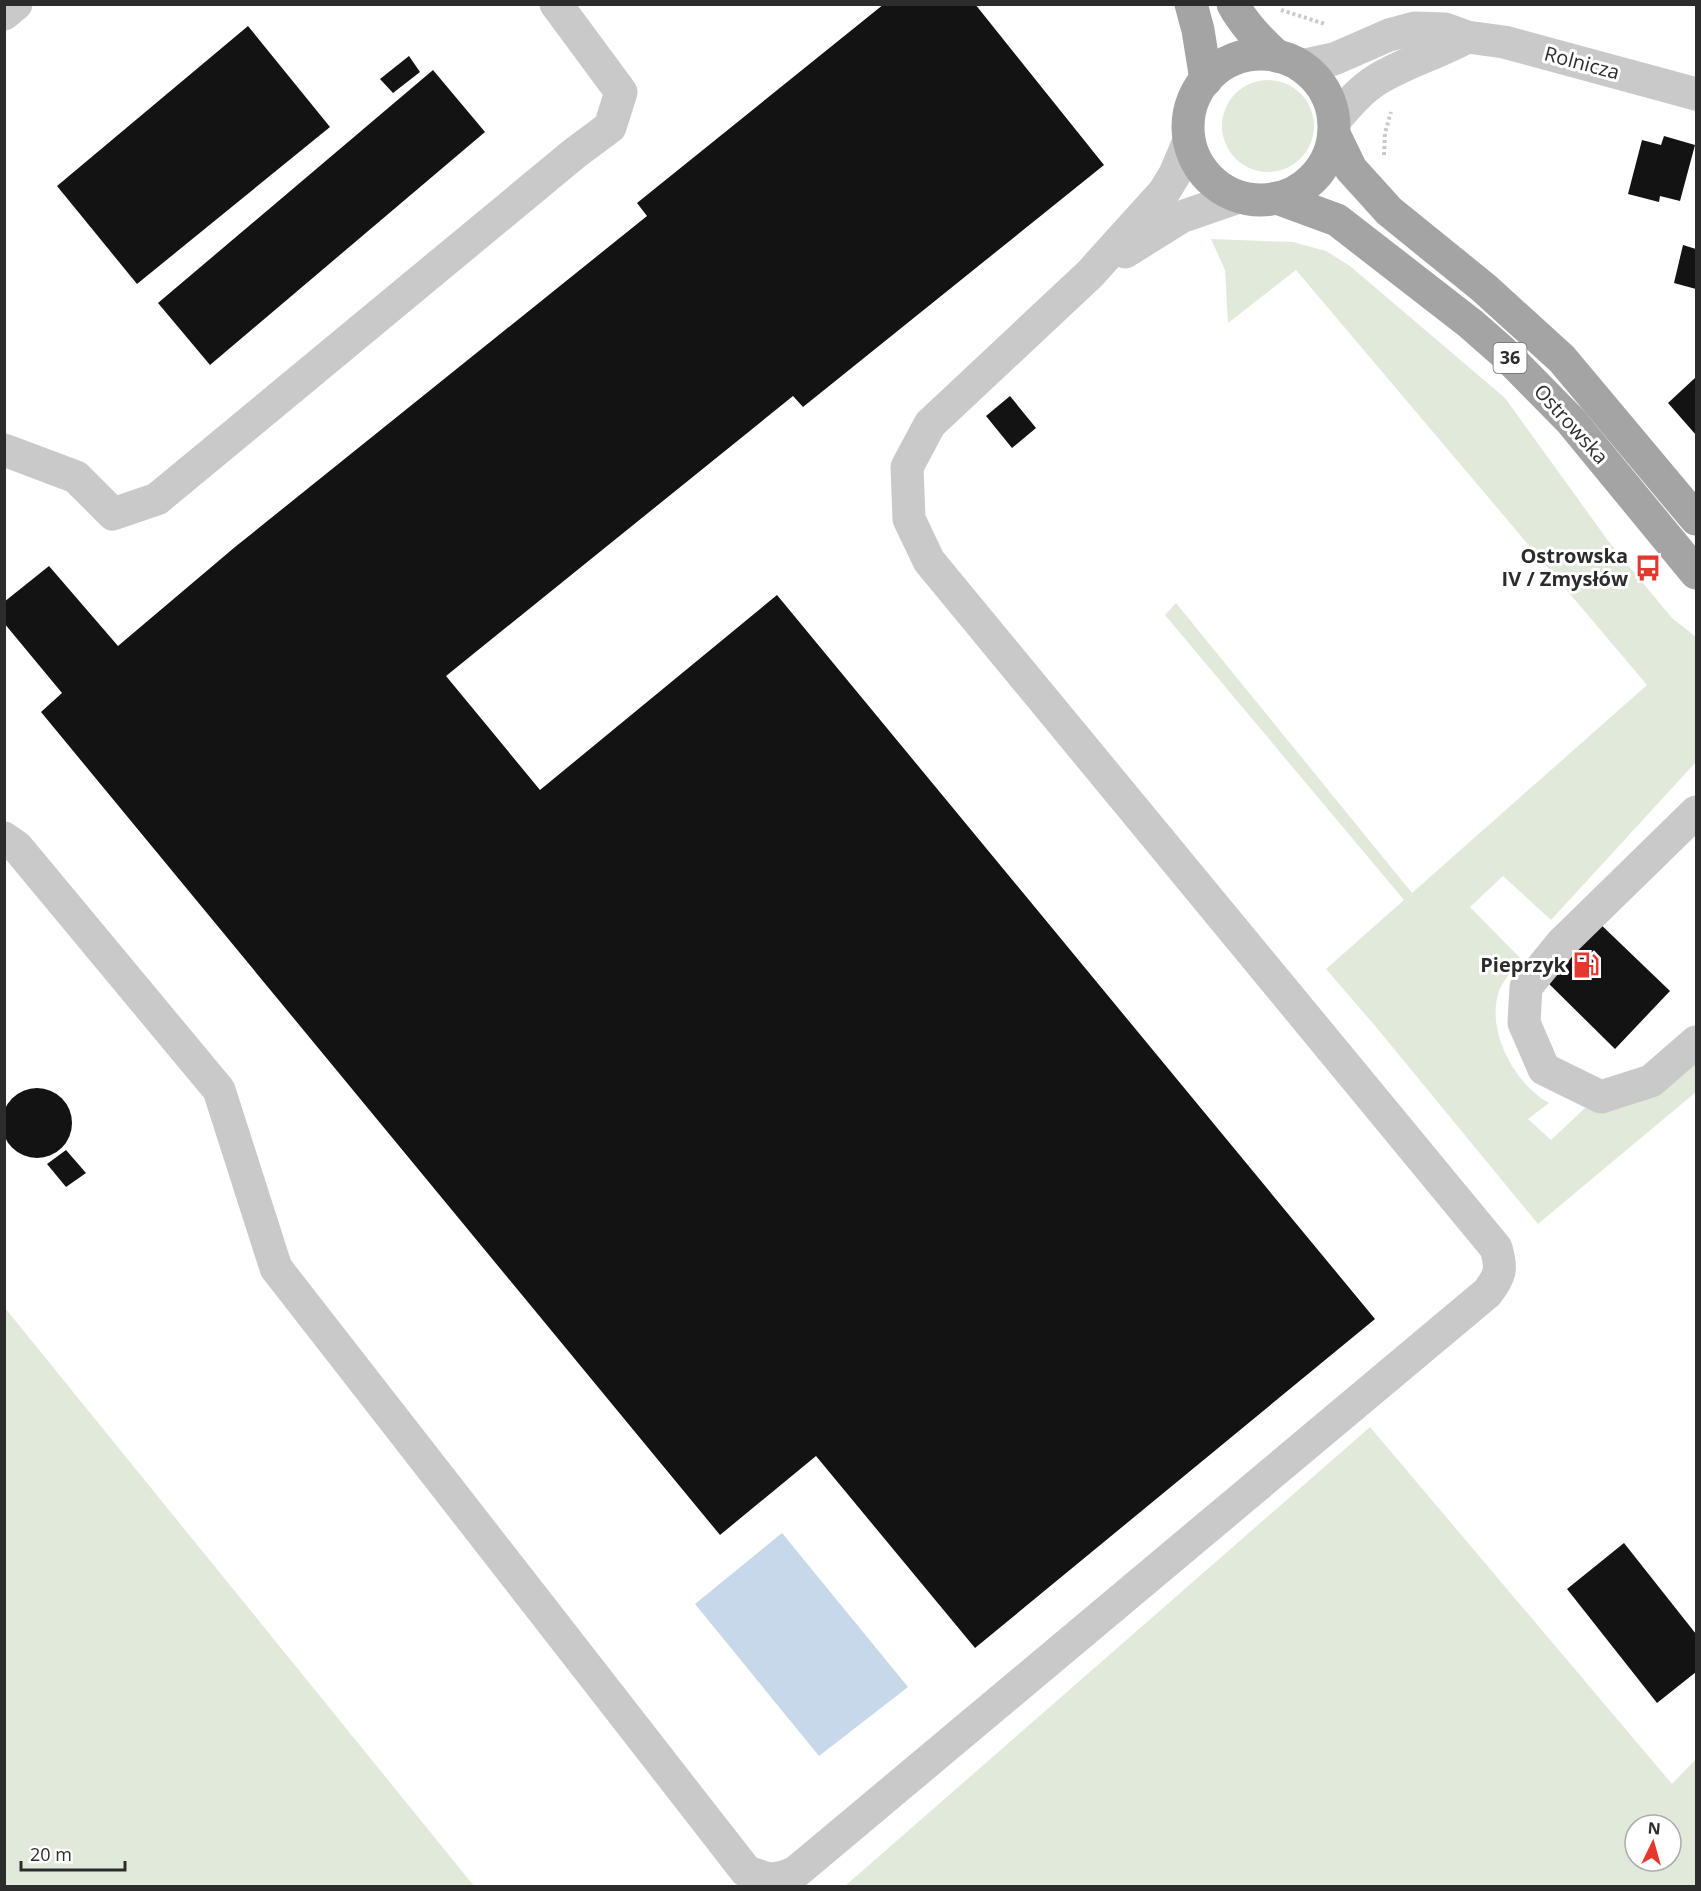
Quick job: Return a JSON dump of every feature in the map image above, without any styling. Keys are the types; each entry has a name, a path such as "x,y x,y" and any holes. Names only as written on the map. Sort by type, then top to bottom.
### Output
{"main road":[{"path":"1191,4 1198,30 1206,80"},
{"name":"36","path":"1233,4 1255,36 1289,61 1320,84 1331,108 1334,127 1327,159 1316,175 1301,188 1277,198 1265,200 1239,197 1227,192 1206,175 1193,153 1189,115 1198,90 1215,70 1239,58 1257,55 1289,61"},
{"name":"Ostrowska","path":"1334,127 1351,169 1389,211 1484,288 1562,359 1696,519"},
{"name":"Ostrowska","path":"1277,198 1337,220 1472,324 1571,421 1696,573"}],"street":[{"path":"4,14 16,4"},
{"path":"4,450 76,477 113,514 157,498 575,153 610,127 621,92 556,4"},
{"name":"Rolnicza","path":"1289,61 1334,59 1389,35 1415,28 1445,29 1467,37 1504,42 1696,94"},
{"path":"1334,127 1357,95 1386,75 1444,50 1467,37"},
{"path":"4,838 16,847 219,1089 276,1268 752,1879 779,1880 796,1872 1487,1293 1498,1279 1501,1264 1496,1248 929,561 909,519 907,467 930,424 1090,273 1164,192 1190,141"},
{"path":"1090,273 1181,217 1239,197"},
{"path":"1696,812 1547,960 1526,987 1524,1023 1544,1069 1601,1097 1651,1081 1696,1042"}],"path":[{"path":"1273,8 1326,25"},
{"path":"1384,157 1385,134 1398,96 1386,75"}],"green space":[{"path":"1268,80 1286,83 1301,93 1311,108 1314,126 1311,144 1301,159 1286,169 1268,172 1250,169 1235,159 1225,144 1222,126 1225,108 1235,93 1250,83"},
{"path":"1211,239 1293,242 1326,251 1350,266 1505,398 1609,542 1672,618 1696,637 1696,762 1551,920 1503,876 1470,907 1521,959 1505,980 1498,994 1497,1025 1500,1041 1515,1070 1525,1083 1549,1103 1528,1119 1551,1140 1585,1108 1611,1105 1696,1053 1696,1092 1538,1224 1326,969 1404,900 1165,615 1176,603 1412,893 1647,685 1296,270 1228,323 1225,270"},
{"path":"5,1308 474,1886 5,1886"},
{"path":"1370,1427 1672,1784 1696,1759 1696,1886 845,1886"}],"water":[{"path":"782,1533 908,1687 819,1756 695,1604"}],"building":[{"path":"884,4 975,4 1104,165 803,407 793,396 446,676 540,790 777,595 1375,1319 975,1648 816,1456 720,1535 41,712 62,693 4,623 4,602 49,566 118,646 235,547 647,216 637,203"},
{"path":"248,26 330,127 137,284 57,186"},
{"path":"409,56 420,72 393,93 380,79"},
{"path":"433,70 485,132 210,365 158,303"},
{"path":"1664,136 1695,145 1680,201 1660,196 1659,202 1628,194 1642,140 1661,145"},
{"path":"1683,245 1696,249 1696,289 1674,283"},
{"path":"1696,377 1696,435 1668,403"},
{"path":"1010,396 1036,428 1012,448 986,416"},
{"path":"1595,919 1670,991 1615,1049 1540,975"},
{"path":"37,1088 50,1091 62,1098 69,1110 72,1123 69,1136 62,1148 50,1155 37,1158 24,1155 12,1148 5,1136 2,1123 5,1110 12,1098 24,1091"},
{"path":"66,1150 86,1173 66,1187 47,1164"},
{"path":"1624,1543 1696,1634 1696,1672 1657,1703 1567,1589"}],"place":[{"name":"Ostrowska IV / Zmysłów","path":"1648,568"},
{"name":"Pieprzyk","path":"1586,965"}]}
